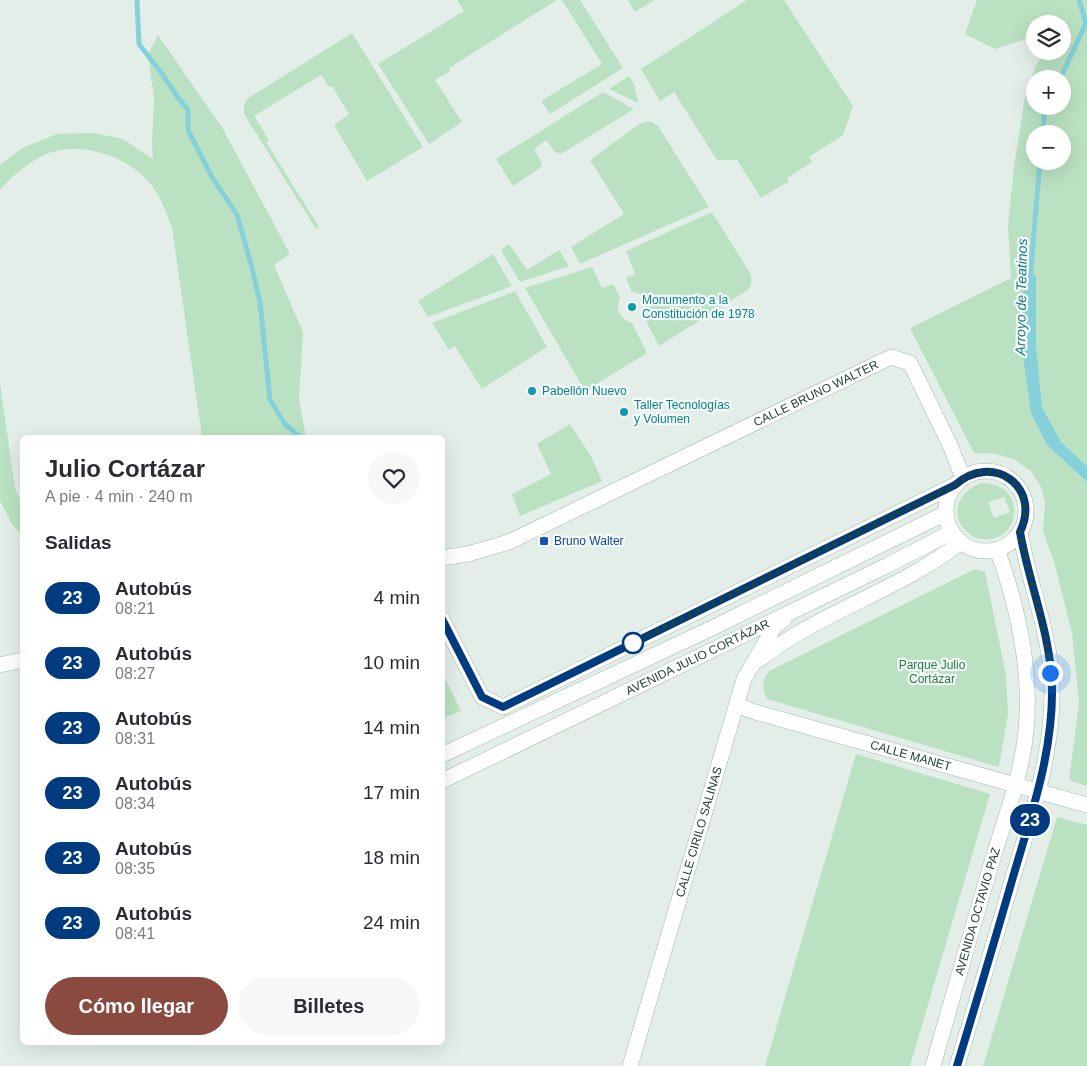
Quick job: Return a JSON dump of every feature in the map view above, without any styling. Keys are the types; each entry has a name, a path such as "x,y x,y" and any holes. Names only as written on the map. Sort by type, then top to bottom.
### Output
{"street":[{"name":"CALLE BRUNO WALTER","path":"445,558 468,554 509,542 891,357 910,363 950,445 959,481"},
{"path":"445,626 482,697 503,707 973,473 991,471 1007,477 1016,484 1022,494 1026,504 1026,516 1020,532 1006,546 984,551 972,548 956,537 946,513 946,503 959,481"},
{"name":"AVENIDA JULIO CORTÁZAR","path":"445,754 710,629 946,513"},
{"name":"AVENIDA OCTAVIO PAZ","path":"957,1066 1046,763 1050,733 1052,687 1047,644 1020,532"},
{"name":"AVENIDA JULIO CORTÁZAR","path":"445,780 793,611 956,537"},
{"name":"AVENIDA JULIO CORTÁZAR","path":"750,668 778,645 808,626 866,599 942,557 956,537"},
{"name":"AVENIDA OCTAVIO PAZ","path":"933,1066 1014,785 1022,756 1026,730 1026,686 1022,641 1008,580 997,549"},
{"name":"CALLE CIRILO SALINAS","path":"630,1066 744,679 776,626 793,611"},
{"path":"0,666 20,661"},
{"name":"CALLE MANET","path":"736,705 754,712 1087,806"}],"green space":[{"path":"457,0 557,0 449,68 450,71 435,80 462,122 429,144 378,64 464,11"},
{"path":"562,0 580,0 623,68 550,114 541,101 602,64"},
{"path":"628,0 655,0 635,12"},
{"path":"747,0 784,0 853,106 843,135 809,157 812,162 787,178 789,181 761,198 737,160 717,160 674,92 660,101 641,69"},
{"path":"977,0 1087,0 1087,466 1061,442 1042,407 1036,344 1035,275 1025,273 1021,341 1047,445 1087,482 1087,786 1069,780 1079,704 1072,633 1055,565 1043,531 1045,502 1041,487 1031,471 1013,459 991,453 974,453 910,328 1011,278 1008,226 1014,166 1026,94 1026,115 1071,115 1071,70 1034,70 1039,60 1071,60 1071,15 1026,15 1026,39 995,49 965,34"},
{"path":"352,33 423,147 367,181 334,125 349,114 332,86 329,87 321,75 254,116 269,140 266,142 319,227 316,229 244,114 244,105 247,99"},
{"path":"158,35 223,129 290,254 274,265 303,332 299,399 306,435 202,435 172,228 162,202 144,176 120,160 106,154 77,149 63,150 49,153 36,159 16,174 0,190 0,165 22,148 57,134 94,133 123,139 153,159 154,98 148,55"},
{"path":"629,76 634,84 638,103 609,89"},
{"path":"603,92 634,109 561,154 555,152 546,140 534,149 542,163 540,168 513,186 496,159"},
{"path":"650,121 658,126 709,207 580,264 571,247 624,214 590,160 639,124"},
{"path":"712,212 750,273 752,280 750,286 748,290 659,346 646,320 645,299 643,296 632,292 626,278 635,274 626,251"},
{"path":"509,244 527,270 559,250 569,266 520,282 501,250"},
{"path":"493,254 512,286 428,317 418,301"},
{"path":"592,267 602,288 613,284 620,297 618,310 624,319 632,323 647,353 585,391 525,288"},
{"path":"515,291 547,347 482,389 455,346 449,350 432,323"},
{"path":"0,383 15,489 20,499 20,533 12,524 0,501"},
{"path":"570,424 591,456 602,481 520,516 512,494 551,474 537,444"},
{"path":"981,483 997,486 1007,492 1013,502 1014,513 1012,523 1005,532 996,538 976,538 968,533 961,524 957,510 959,503 967,491","holes":["1004,497 1010,512 994,518 988,502"]},
{"name":"Parque Julio Cortázar","path":"975,569 985,572 1006,676 1008,713 999,767 767,699 764,685 769,671"},
{"path":"445,678 461,711 445,717"},
{"path":"856,754 990,794 910,1066 765,1066"},
{"path":"1057,817 1087,825 1087,1066 983,1066"}],"water":[{"path":"1024,273 1036,275 1036,344 1042,407 1061,442 1087,466 1087,482 1047,445 1031,413 1021,341"}],"waterway":[{"path":"137,0 139,44 188,110 188,130 212,177 237,215 260,302 270,400 285,424 298,435"},
{"name":"Arroyo de Teatinos","path":"1064,70 1086,23 1079,0"},
{"name":"Arroyo de Teatinos","path":"1044,115 1044,125"},
{"name":"Arroyo de Teatinos","path":"1030,280 1039,170"}],"bus line":[{"name":"23","path":"445,625 482,697 503,707 955,485 973,473 996,472 1016,484 1026,504 1026,516 1020,532 1047,644 1052,687 1050,733 1046,763 1030,822 957,1066"}],"place":[{"name":"Monumento a la Constitución de 1978","path":"632,307"},
{"name":"Pabellón Nuevo","path":"532,391"},
{"name":"Taller Tecnologías y Volumen","path":"624,412"},
{"name":"Bruno Walter","path":"544,541"}],"route":[{"path":"633,643 955,485 973,473 985,471 996,472 1016,484 1026,504 1026,516 1020,532 1047,644 1050,673"}]}
